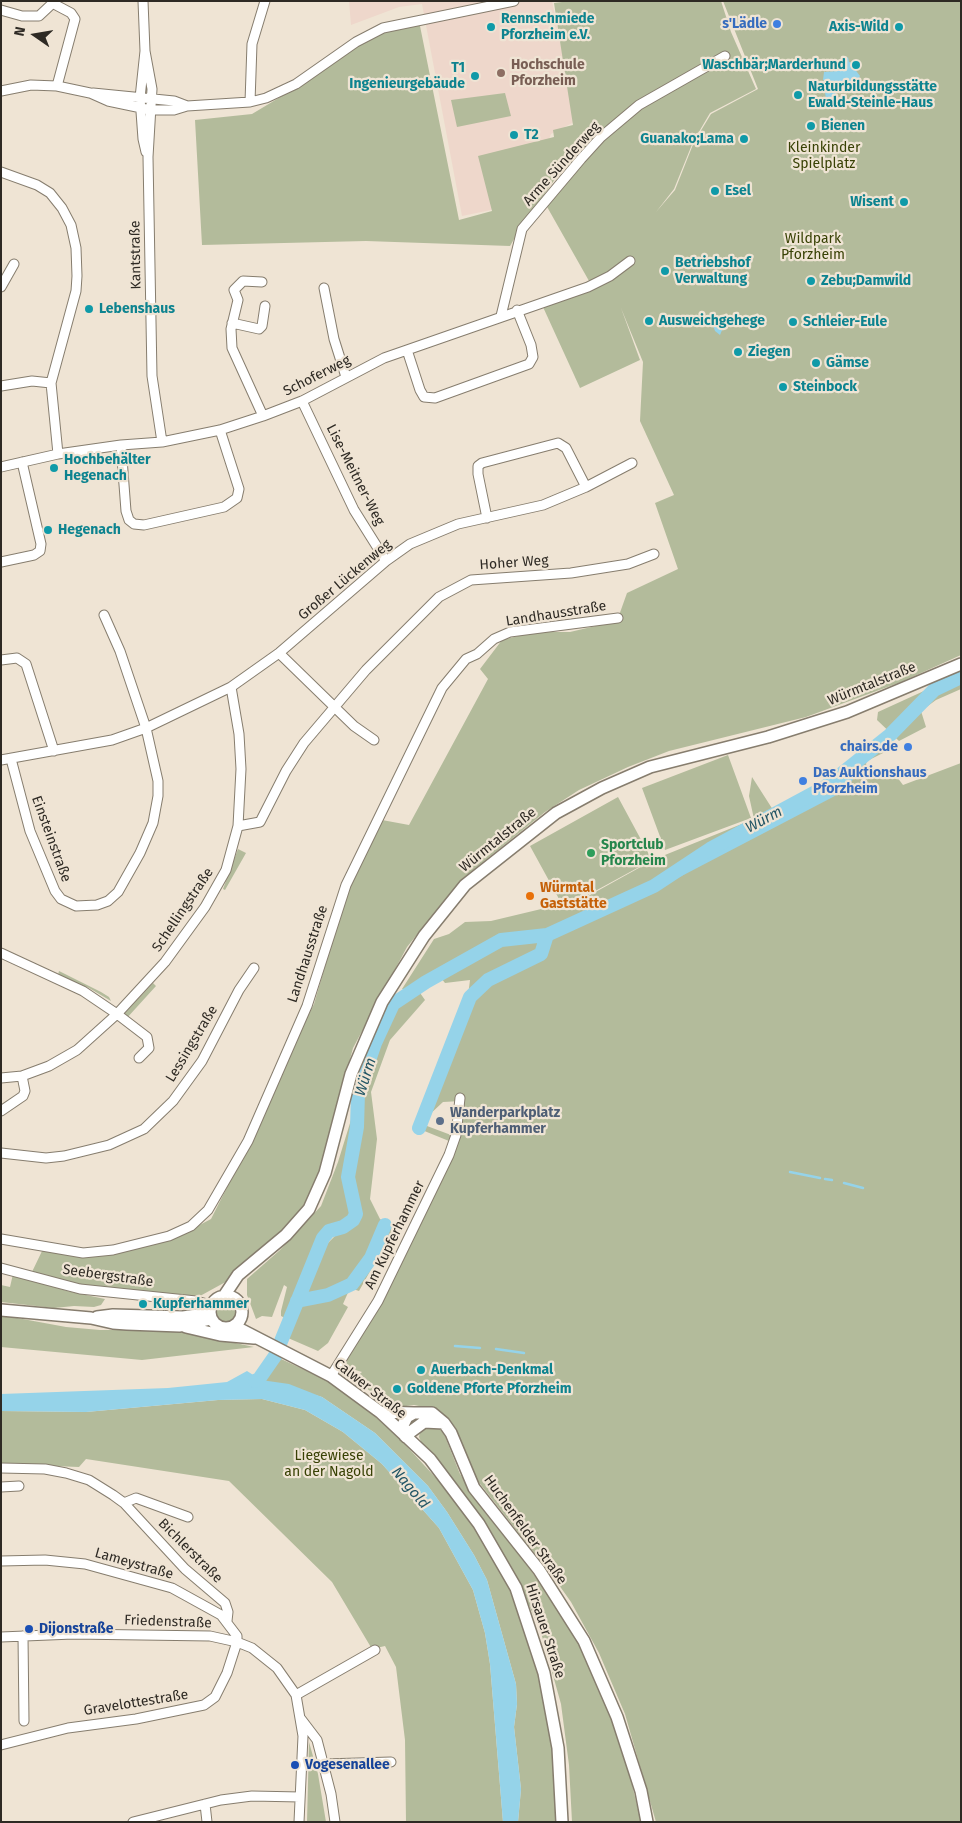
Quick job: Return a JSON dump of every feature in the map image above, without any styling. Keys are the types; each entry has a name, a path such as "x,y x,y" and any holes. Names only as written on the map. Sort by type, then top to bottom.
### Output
{"main road":[{"name":"Würmtalstraße","path":"224,1296 238,1275 286,1235 309,1209 325,1173 351,1074 382,1002 424,936 465,886 556,813 602,788 650,767 768,737 847,712 961,664"},
{"name":"Würmtalstraße","path":"236,1300 239,1287 254,1263"},
{"path":"180,1326 211,1312 216,1299 224,1296 236,1300 241,1308 237,1322 224,1328 219,1327 211,1312"},
{"path":"1,1310 91,1318 113,1324 180,1326 220,1335 263,1340"},
{"path":"91,1318 113,1315 183,1317 211,1312"},
{"name":"Calwer Straße","path":"237,1322 263,1340 331,1376 380,1412 406,1436"},
{"path":"380,1412 432,1413 444,1423"},
{"path":"414,1413 407,1418 403,1425 406,1436 424,1422 444,1423"},
{"name":"Huchenfelder Straße","path":"444,1423 466,1474 483,1502 538,1570 584,1641 617,1717 641,1791 647,1822"},
{"name":"Hirsauer Straße","path":"406,1436 430,1459 493,1546 524,1608 544,1673 552,1707 558,1748 562,1822"}],"street":[{"name":"Kantstraße","path":"143,1 145,51 152,99 148,157 152,376 162,442"},
{"path":"250,102 252,44 265,1"},
{"path":"1,91 31,85 57,86 140,103 151,110 174,110 186,106 250,102 266,98 296,84 356,42 383,28 398,23 514,1"},
{"path":"1,10 22,16 39,16 54,2 71,13 75,19 57,86"},
{"name":"Kantstraße","path":"145,51 140,103 143,139 148,157"},
{"name":"Arme Sünderweg","path":"501,316 522,229 580,159 601,137 639,105 724,56"},
{"path":"140,103 152,99 174,101 186,106"},
{"path":"1,172 37,185 50,193 66,217 76,248 78,276 76,291 51,383 58,454"},
{"name":"Schoferweg","path":"1,467 58,454 122,445 162,442 220,430 263,416 302,401 384,358 517,310 588,287 610,276 630,262"},
{"path":"1,287 14,264"},
{"path":"262,282 243,281 234,290 238,300 232,323 232,348 263,416"},
{"path":"324,288 334,339 346,377"},
{"path":"232,323 259,329 262,326 265,306"},
{"path":"407,350 424,397 435,398 529,364 533,357 531,346 517,310"},
{"path":"1,386 32,381 51,383"},
{"name":"Lise-Meitner-Weg","path":"302,401 354,510 386,561"},
{"path":"122,445 126,511 129,520 134,524 144,525 224,507 237,498 239,489 220,430"},
{"path":"487,518 478,474 478,466 482,463 558,443 566,448 586,487"},
{"path":"1,562 34,555 40,550 41,544 22,462"},
{"name":"Großer Lückenweg","path":"6,760 112,740 146,728 231,687 279,653 386,561 410,544 458,524 542,505 586,487 632,463"},
{"name":"Hoher Weg","path":"238,826 260,822 286,771 304,743 366,670 439,597 471,580 571,573 628,564 654,554"},
{"path":"104,615 120,651 146,728"},
{"name":"Landhausstraße","path":"1,1239 83,1254 113,1250 169,1236 191,1226 208,1210 248,1141 308,1006 346,885 442,688 466,659 477,654 494,639 510,632 618,618"},
{"path":"279,653 354,726 374,740"},
{"path":"1,660 17,658 26,664 54,751"},
{"name":"Schellingstraße","path":"1,1078 22,1076 48,1066 77,1050 117,1014 165,962 205,907 226,870 238,826 241,769 239,734 231,687"},
{"name":"Einsteinstraße","path":"6,760 30,831 55,891 68,904 76,906 97,905 108,901 118,892 127,878 146,841 158,809 158,781 146,728"},
{"path":"1,953 84,991 117,1014 147,1037 150,1048 139,1058"},
{"name":"Lessingstraße","path":"1,1153 46,1158 64,1156 109,1144 144,1129 173,1101 202,1061 254,968"},
{"path":"1,1111 23,1096 25,1091 22,1076"},
{"name":"Am Kupferhammer","path":"331,1376 378,1301 449,1155 456,1135 460,1098"},
{"name":"Seebergstraße","path":"1,1268 80,1289 176,1298 211,1312"},
{"name":"Bichlerstraße","path":"1,1468 45,1469 66,1473 89,1480 124,1503 185,1568 225,1603 228,1612 227,1621"},
{"path":"1,1487 19,1486"},
{"name":"Bichlerstraße","path":"124,1503 136,1498 188,1517"},
{"name":"Lameystraße","path":"1,1561 45,1560 101,1567 172,1588 214,1609 227,1621 237,1636 237,1642"},
{"name":"Friedenstraße","path":"1,1637 166,1634 210,1636 237,1642 252,1648 272,1662 296,1695 301,1719 317,1740 324,1764 335,1822"},
{"path":"23,1636 24,1721"},
{"name":"Gravelottestraße","path":"1,1745 68,1728 136,1719 204,1705 215,1697 227,1673 237,1642"},
{"path":"296,1695 375,1650"},
{"path":"299,1822 301,1719"},
{"path":"324,1764 391,1762"},
{"path":"133,1822 150,1820 205,1804 252,1796 300,1796"},
{"path":"205,1804 207,1822"}],"shaded area":[{"name":"Hochschule Pforzheim","path":"349,1 552,1 576,121 551,134 525,203 462,216 422,4 399,7 351,25"}],"green space":[{"path":"570,1 721,1 731,32 756,89 710,113 693,142 674,189 656,212 675,190 694,142 711,114 758,89 723,1 961,1 961,655 901,682 806,717 669,751 628,767 579,790 545,812 462,879 407,947 353,1048 318,1178 304,1207 285,1229 231,1279 200,1296 90,1288 31,1274 43,1249 85,1257 192,1229 211,1219 247,1148 283,1065 314,1004 349,884 382,820 409,825 488,679 480,669 502,640 534,632 570,632 617,621 627,593 678,569 655,503 674,495 640,421 643,362 621,308 640,360 580,388 543,307 593,288 546,205 574,153 524,222 510,246 366,241 202,245 195,120 252,114 302,84 371,36 419,21 459,220 492,211 478,156 554,137 553,130 573,125 554,3"},
{"path":"505,93 511,116 457,127 451,100"},
{"path":"961,674 961,689 936,700 921,711 926,727 899,741 877,720 878,712"},
{"path":"885,736 889,746 887,751 867,761 866,764 871,777 891,769 903,785 961,763 961,1822 656,1822 625,1714 599,1653 571,1602 477,1480 455,1427 444,1415 434,1409 414,1405 399,1407 389,1405 354,1379 362,1372 349,1368 344,1361 445,1168 461,1101 443,1102 428,1116 427,1126 451,1135 449,1141 417,1128 417,1121 468,996 470,980 445,983 437,973 407,990 402,989 434,939 449,934 465,922 491,921 558,905 563,910 655,859 754,819 749,796 752,777 775,813 815,790"},
{"name":"Sportclub Pforzheim","path":"728,755 751,818 665,850 642,788"},
{"name":"Sportclub Pforzheim","path":"618,797 652,860 564,908 530,846"},
{"path":"238,849 246,853 225,890 223,889"},
{"path":"59,971 101,992 109,997 111,1001 89,988 58,975"},
{"path":"153,983 156,986 126,1019 123,1015"},
{"path":"418,990 425,1000 390,1040 371,1092 377,1139 370,1199 380,1219 391,1227 392,1232 359,1291 350,1288 343,1304 348,1307 328,1343 318,1351 288,1338 298,1308 327,1244 335,1236 355,1224 360,1215 352,1171 362,1135 364,1111 360,1096 389,1018 398,1004"},
{"path":"355,1107 355,1134 347,1175 354,1215 342,1226 329,1229 317,1242 298,1285 295,1302 287,1319 281,1316 287,1287 284,1285 272,1317 262,1316 256,1319 247,1295 247,1279 280,1250 321,1206 338,1162"},
{"path":"13,1274 67,1291 105,1299 101,1305 94,1307 54,1308 1,1302 1,1285 10,1287"},
{"path":"225,1301 233,1304 236,1312 233,1320 225,1323 217,1320 214,1312 217,1304"},
{"path":"1,1315 66,1327 100,1330 175,1330 254,1347 142,1360 1,1347"},
{"path":"279,1358 326,1380 359,1402 400,1439 448,1491 471,1521 505,1575 522,1613 543,1687 551,1728 556,1822 518,1822 521,1789 514,1727 517,1704 516,1684 487,1580 474,1555 428,1486 375,1433 322,1397 261,1380"},
{"name":"Liegewiese an der Nagold","path":"262,1399 305,1410 343,1432 382,1464 439,1528 473,1590 485,1633 490,1664 503,1822 406,1822 405,1740 396,1667 385,1646 372,1649 332,1582 229,1481 86,1459 79,1467 1,1464 1,1411 86,1412 218,1400"},
{"path":"425,1427 438,1427 444,1434 460,1474 483,1510 530,1569 580,1642 607,1707 629,1772 641,1822 572,1822 569,1765 561,1704 540,1629 511,1567 478,1514 422,1444 419,1437 420,1432"},
{"path":"309,1742 318,1774 326,1822 307,1822"}],"water":[{"path":"848,57 849,62 857,63 854,68 860,76 855,85 839,89 833,97 827,99 824,107 819,109 818,100 826,98 824,88 827,84 823,80 824,72 837,71 841,63"},
{"path":"711,313 725,323 720,335 715,331 710,317"},
{"name":"Nagold","path":"247,1371 261,1380 289,1384 322,1397 375,1433 428,1486 474,1555 487,1580 516,1684 517,1704 514,1727 521,1789 518,1822 503,1822 490,1664 485,1633 473,1590 439,1528 382,1464 343,1432 305,1410 262,1399 218,1400 86,1412 1,1411 1,1394 168,1388 227,1382"}],"waterway":[{"name":"Würm","path":"255,1381 259,1379 275,1356 323,1238 329,1231 343,1227 353,1220 356,1214 348,1177 357,1127 358,1093 375,1043 393,1004 426,982 501,940 547,935 654,886 710,849 825,787 890,735 934,690 961,677"},
{"path":"654,886 832,793 849,778"},
{"name":"Würm","path":"419,1128 470,997 488,980 541,954 547,935"},
{"path":"790,1172 820,1178"},
{"path":"825,1179 832,1180"},
{"path":"844,1183 863,1188"},
{"name":"Würm","path":"297,1301 328,1295 352,1284 371,1258 385,1225"},
{"path":"455,1346 480,1348"},
{"path":"496,1349 524,1353"}],"place":[{"name":"s'Lädle","path":"777,24"},
{"name":"Rennschmiede Pforzheim e.V.","path":"491,27"},
{"name":"Axis-Wild","path":"899,27"},
{"name":"Waschbär;Marderhund","path":"856,65"},
{"name":"Hochschule Pforzheim","path":"501,73"},
{"name":"T1 Ingenieurgebäude","path":"475,76"},
{"name":"Naturbildungsstätte Ewald-Steinle-Haus","path":"798,95"},
{"name":"Bienen","path":"811,126"},
{"name":"T2","path":"514,135"},
{"name":"Guanako;Lama","path":"744,139"},
{"name":"Esel","path":"715,191"},
{"name":"Wisent","path":"904,202"},
{"name":"Betriebshof Verwaltung","path":"665,271"},
{"name":"Zebu;Damwild","path":"811,281"},
{"name":"Lebenshaus","path":"89,309"},
{"name":"Ausweichgehege","path":"649,321"},
{"name":"Schleier-Eule","path":"793,322"},
{"name":"Ziegen","path":"738,352"},
{"name":"Gämse","path":"816,363"},
{"name":"Steinbock","path":"783,387"},
{"name":"Hochbehälter Hegenach","path":"54,468"},
{"name":"Hegenach","path":"48,530"},
{"name":"chairs.de","path":"908,747"},
{"name":"Das Auktionshaus Pforzheim","path":"803,781"},
{"name":"Sportclub Pforzheim","path":"591,853"},
{"name":"Würmtal Gaststätte","path":"530,896"},
{"name":"Wanderparkplatz Kupferhammer","path":"440,1121"},
{"name":"Kupferhammer","path":"143,1304"},
{"name":"Auerbach-Denkmal","path":"421,1370"},
{"name":"Goldene Pforte Pforzheim","path":"397,1389"},
{"name":"Dijonstraße","path":"29,1629"},
{"name":"Vogesenallee","path":"295,1765"}],"park label":[{"name":"Kleinkinder Spielplatz","path":"824,156"},
{"name":"Wildpark Pforzheim","path":"813,248"}]}
